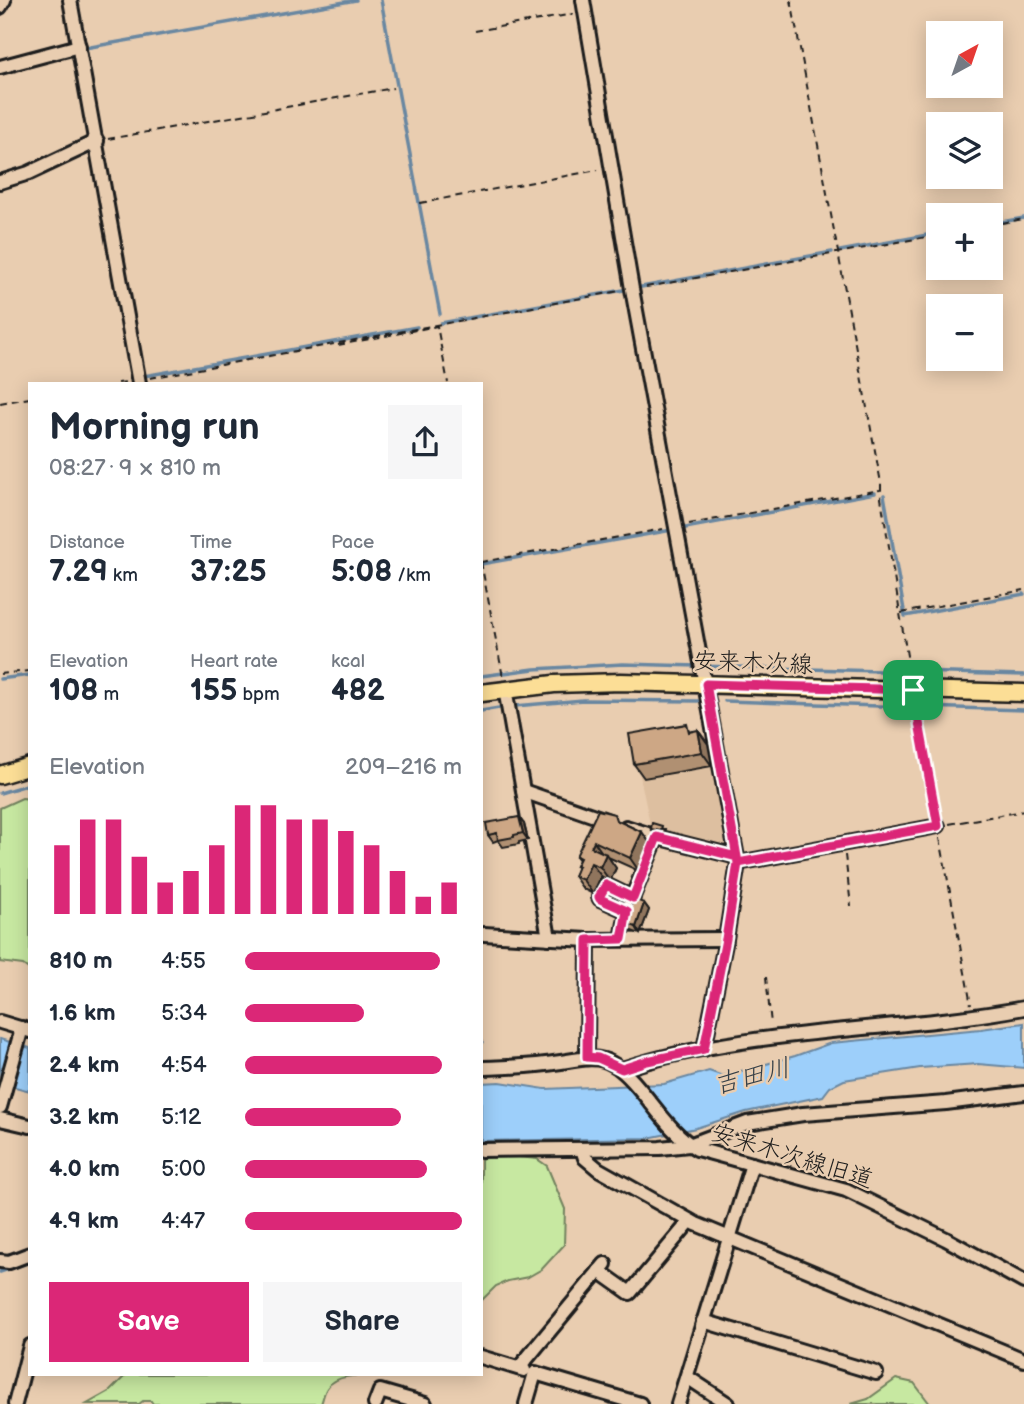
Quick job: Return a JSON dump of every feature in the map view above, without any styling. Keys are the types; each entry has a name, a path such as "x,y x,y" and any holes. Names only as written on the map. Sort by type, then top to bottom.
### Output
{"main road":[{"name":"安来木次線","path":"483,693 588,683 1024,693"},
{"path":"0,775 28,767"}],"street":[{"path":"0,7 4,0"},
{"path":"70,0 139,382"},
{"path":"584,6 632,289 738,860 726,939 704,1049"},
{"path":"0,67 79,46"},
{"path":"0,181 29,173 97,141"},
{"path":"505,689 549,937"},
{"path":"523,791 657,837 738,860 938,826"},
{"path":"622,939 627,911 657,837"},
{"path":"627,911 599,897 606,885 634,896"},
{"path":"484,934 588,940 726,939"},
{"path":"587,1057 588,940"},
{"path":"624,1071 647,1061 772,1037 973,1017 1024,1007"},
{"path":"0,1022 24,1033 0,1107"},
{"name":"安来木次線旧道","path":"483,1068 535,1066 587,1057 598,1058 624,1071 685,1141 705,1152 830,1185 861,1196 1021,1281"},
{"path":"483,1150 660,1148 747,1123 803,1114 946,1103 1024,1093"},
{"path":"0,1119 28,1126"},
{"path":"582,1150 585,1158 598,1169 690,1221 1024,1360"},
{"path":"678,1404 751,1164"},
{"path":"519,1368 602,1268 630,1293 690,1221"},
{"path":"0,1261 9,1262 28,1255"},
{"path":"1021,1281 1024,1266"},
{"path":"703,1321 876,1373"},
{"path":"15,1404 28,1356"},
{"path":"483,1358 640,1404"},
{"path":"526,1404 535,1373"},
{"path":"687,1377 728,1404"},
{"path":"376,1404 380,1391 425,1404"}],"path":[{"path":"791,0 881,483 881,498 904,612 913,690 973,1017"},
{"path":"475,31 584,6"},
{"path":"97,141 393,88"},
{"path":"420,203 611,168"},
{"path":"1003,223 1024,219"},
{"path":"139,382 632,289 926,237"},
{"path":"338,345 437,327 448,382"},
{"path":"0,403 28,398"},
{"path":"483,573 505,689"},
{"path":"904,612 1024,590"},
{"path":"0,674 28,671"},
{"path":"938,826 1024,811"},
{"path":"843,844 851,906"},
{"path":"766,977 772,1037"}],"shaded area":[{"path":"710,735 731,855 652,834 634,747"}],"green space":[{"path":"22,798 28,799 28,969 23,965 0,962 0,808"},
{"path":"491,1154 537,1159 547,1166 565,1209 564,1245 542,1269 528,1277 496,1286 483,1299 483,1158"},
{"path":"125,1376 351,1376 333,1382 327,1388 321,1404 153,1404 151,1401 143,1401 139,1404 87,1404 110,1391"},
{"path":"896,1379 914,1383 930,1404 851,1404 868,1399"}],"water":[{"name":"吉田川","path":"1024,1023 1024,1068 978,1064 920,1068 844,1080 830,1087 823,1096 746,1112 696,1128 648,1138 483,1141 483,1083 500,1082 545,1089 664,1084 709,1071 723,1076 831,1043"},
{"path":"0,1039 28,1047 28,1090 0,1083"}],"building":[{"path":"687,724 689,732 698,730 702,752 634,764 629,734"},
{"path":"598,810 614,814 616,820 642,832 630,858 594,841 591,847 606,854 600,867 591,863 583,880 574,876 580,858 576,856"},
{"path":"519,817 523,833 498,840 497,833 488,835 486,823"},
{"path":"652,823 662,826 661,831 651,829"},
{"path":"633,899 644,903 636,927 622,922"}],"waterway":[{"path":"85,48 356,0"},
{"path":"381,0 440,314"},
{"path":"1003,222 1024,218"},
{"path":"840,251 926,235"},
{"path":"636,288 832,252"},
{"path":"441,323 629,289"},
{"path":"144,376 417,327"},
{"path":"680,529 875,493"},
{"path":"884,495 905,616 1024,594"},
{"path":"483,564 672,530"},
{"path":"483,676 534,669 623,664 1024,675"},
{"path":"0,679 28,675"},
{"path":"515,706 583,700 698,701"},
{"path":"725,701 910,707"},
{"path":"923,707 1024,710"},
{"path":"483,711 499,708"},
{"path":"0,793 28,785"},
{"path":"0,1272 28,1263"}],"route":[{"path":"913,690 706,684 737,857 738,872 704,1049 622,1069 610,1062 587,1057 588,940 622,939 627,911 599,897 606,885 633,898 657,837 737,857 738,863 938,826 913,690"}]}
